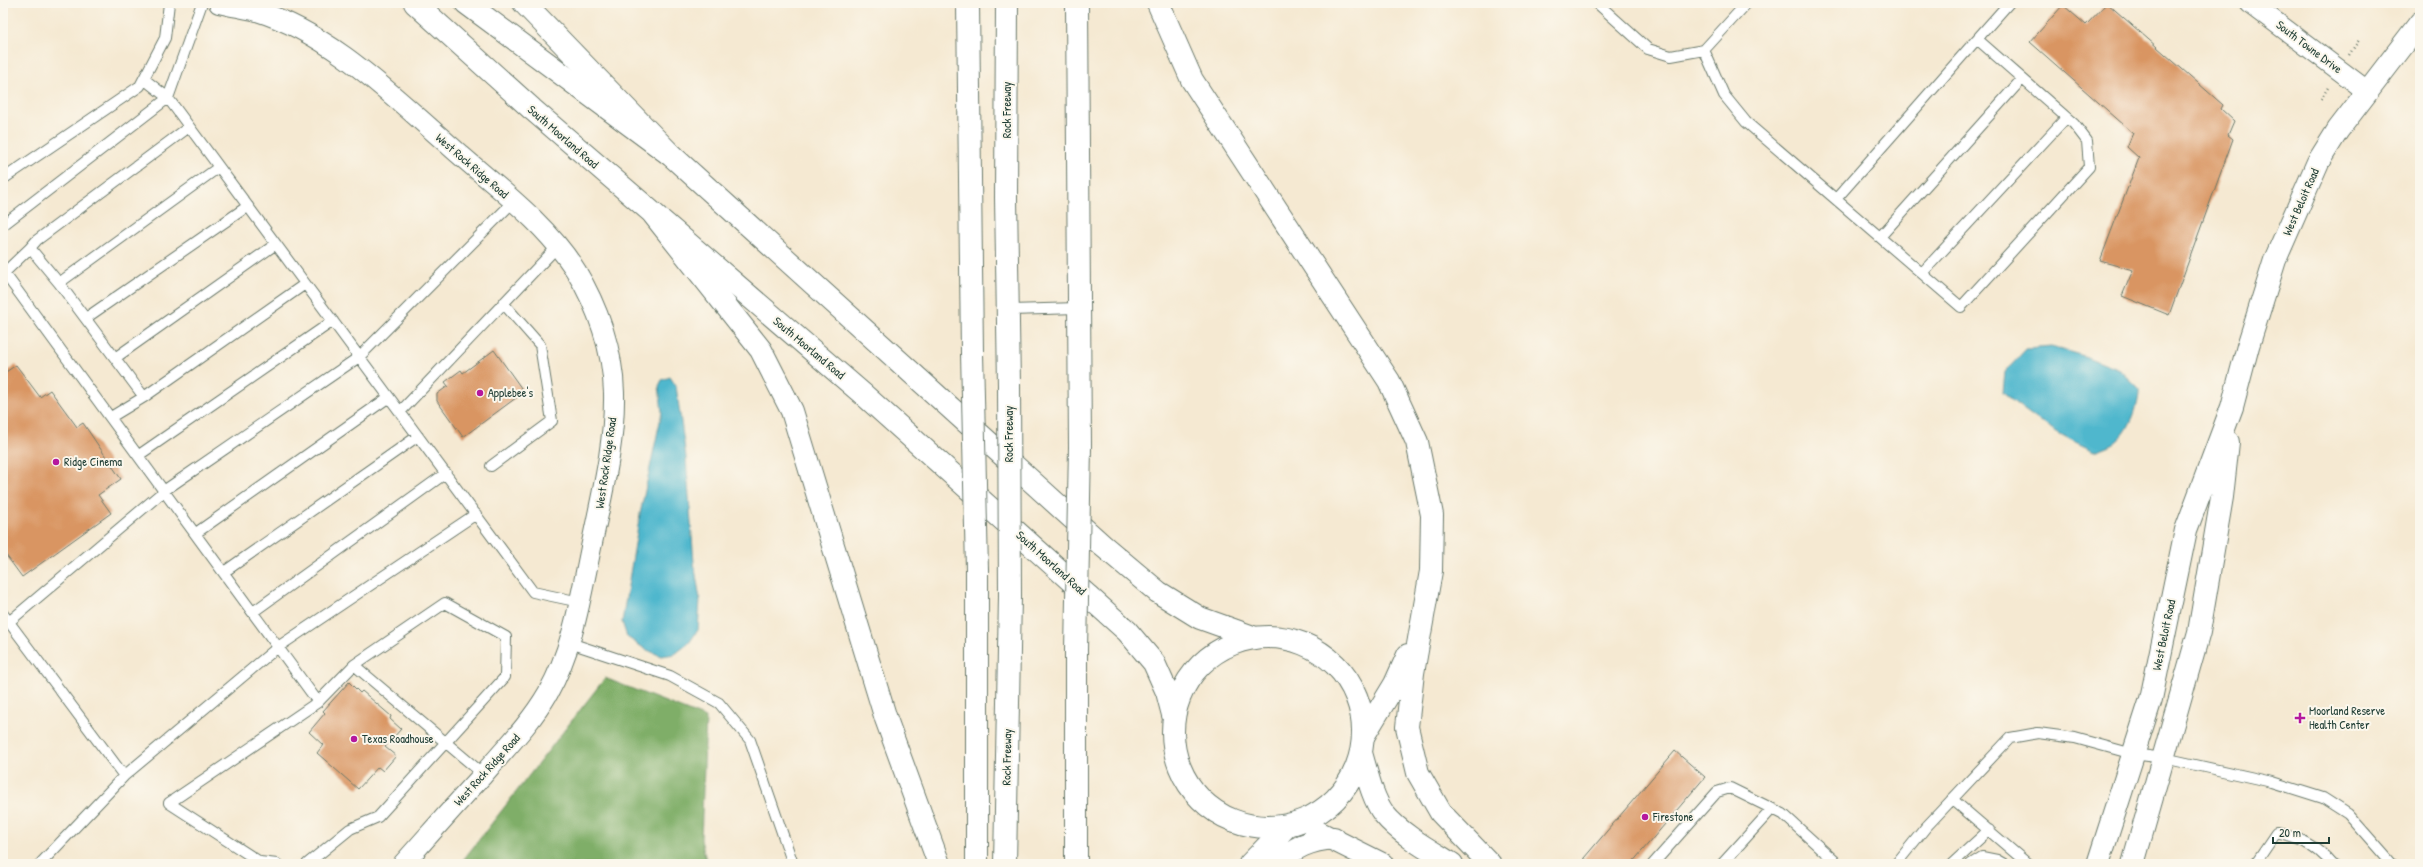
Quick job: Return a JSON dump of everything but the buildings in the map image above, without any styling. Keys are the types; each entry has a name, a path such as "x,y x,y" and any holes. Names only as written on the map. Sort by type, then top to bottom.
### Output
{"main road":[{"name":"South Moorland Road","path":"416,3 532,109 864,395 1127,631 1154,663 1167,692 1173,715"},
{"path":"466,3 672,156"},
{"path":"524,3 672,156 1102,545 1158,592 1200,618 1253,637"},
{"path":"968,3 972,353 977,570 977,864"},
{"name":"Rock Freeway","path":"1005,864 1010,596 1007,3"},
{"path":"1076,864 1076,650 1080,447 1077,3"},
{"path":"1158,3 1192,80 1389,381 1417,442 1432,515 1431,571 1413,672 1407,727 1418,773 1441,813 1490,864"},
{"name":"West Beloit Road","path":"2098,864 2151,699 2186,530 2232,407 2248,346 2275,260 2318,162 2367,91 2420,23"},
{"path":"654,215 761,350 792,411 886,719 939,864"},
{"name":"West Beloit Road","path":"2133,864 2199,632 2222,497 2232,407"},
{"path":"1250,864 1293,824 1327,807 1349,783 1362,744 1395,684 1423,620"},
{"path":"1382,864 1334,838 1293,824 1256,827 1226,818 1201,801 1182,776 1173,746 1173,715 1183,687 1201,663 1225,646 1253,637 1281,637 1301,642 1331,660 1350,681 1360,707 1362,744 1372,788 1384,814 1413,839 1452,864"},
{"path":"1277,864 1301,844 1314,840 1334,838"}],"street":[{"name":"West Rock Ridge Road","path":"219,3 257,11 294,26 323,42 361,69 513,202 557,246 575,269 589,296 602,328 611,363 614,392 612,436 580,602 570,643 552,684 527,726 403,864"},
{"name":"South Towne Drive","path":"2250,3 2367,91"}],"lane":[{"path":"3,179 140,86 165,38 169,3"},
{"path":"3,225 168,98 202,3"},
{"path":"1597,3 1648,48 1671,56 1704,50 1747,3"},
{"path":"1836,199 2009,3"},
{"path":"1704,50 1724,95 1746,122 1961,307 2089,168 2087,141 2066,118 1977,39"},
{"path":"144,79 168,98 533,592 580,602"},
{"path":"1880,237 2022,79"},
{"path":"1922,273 2066,118"},
{"path":"189,127 37,240 4,272 318,702"},
{"path":"59,282 219,167"},
{"path":"124,776 7,617 164,490 359,357 513,202"},
{"path":"86,318 248,206"},
{"path":"115,358 276,244"},
{"path":"400,412 557,246"},
{"path":"30,248 59,282 144,397"},
{"path":"111,417 144,397 305,284"},
{"path":"491,466 552,421 540,345 503,304"},
{"path":"1008,310 1078,308"},
{"path":"139,455 333,321"},
{"path":"196,533 389,397"},
{"path":"224,572 418,436"},
{"path":"253,612 446,474"},
{"path":"40,864 124,776 278,647 476,514"},
{"path":"277,864 260,862 169,803 318,702 354,665 445,603 506,637 505,676 378,818 350,829 307,864"},
{"path":"570,643 670,676 719,703 750,740 793,864"},
{"path":"354,665 483,774"},
{"path":"1896,864 1926,827 2010,738 2038,733 2075,738 2133,754 2164,758 2272,782 2323,798 2348,814 2392,864"},
{"path":"1653,864 1717,792 1730,788 1783,814 1838,864"},
{"path":"1952,799 2028,864"},
{"path":"1722,864 1772,809"},
{"path":"1952,864 1989,830"},
{"path":"2255,864 2276,833 2300,838 2324,854 2332,864"},
{"path":"1971,864 1982,857 1997,860 2004,864"}],"green space":[{"path":"605,678 706,718 701,840 707,864 460,864"}],"water":[{"path":"2052,347 2084,356 2120,370 2139,388 2138,401 2133,416 2126,430 2116,442 2095,451 2047,426 2003,393 2005,372 2026,349"},
{"path":"670,377 676,386 686,457 694,563 700,599 698,630 689,643 675,654 661,656 645,649 627,637 622,622 640,514 662,412 659,386 662,380"}],"place":[{"name":"Applebee's","path":"480,393"},
{"name":"Ridge Cinema","path":"56,462"},
{"name":"Moorland Reserve Health Center","path":"2300,718"},
{"name":"Texas Roadhouse","path":"354,739"},
{"name":"Firestone","path":"1645,817"}]}
